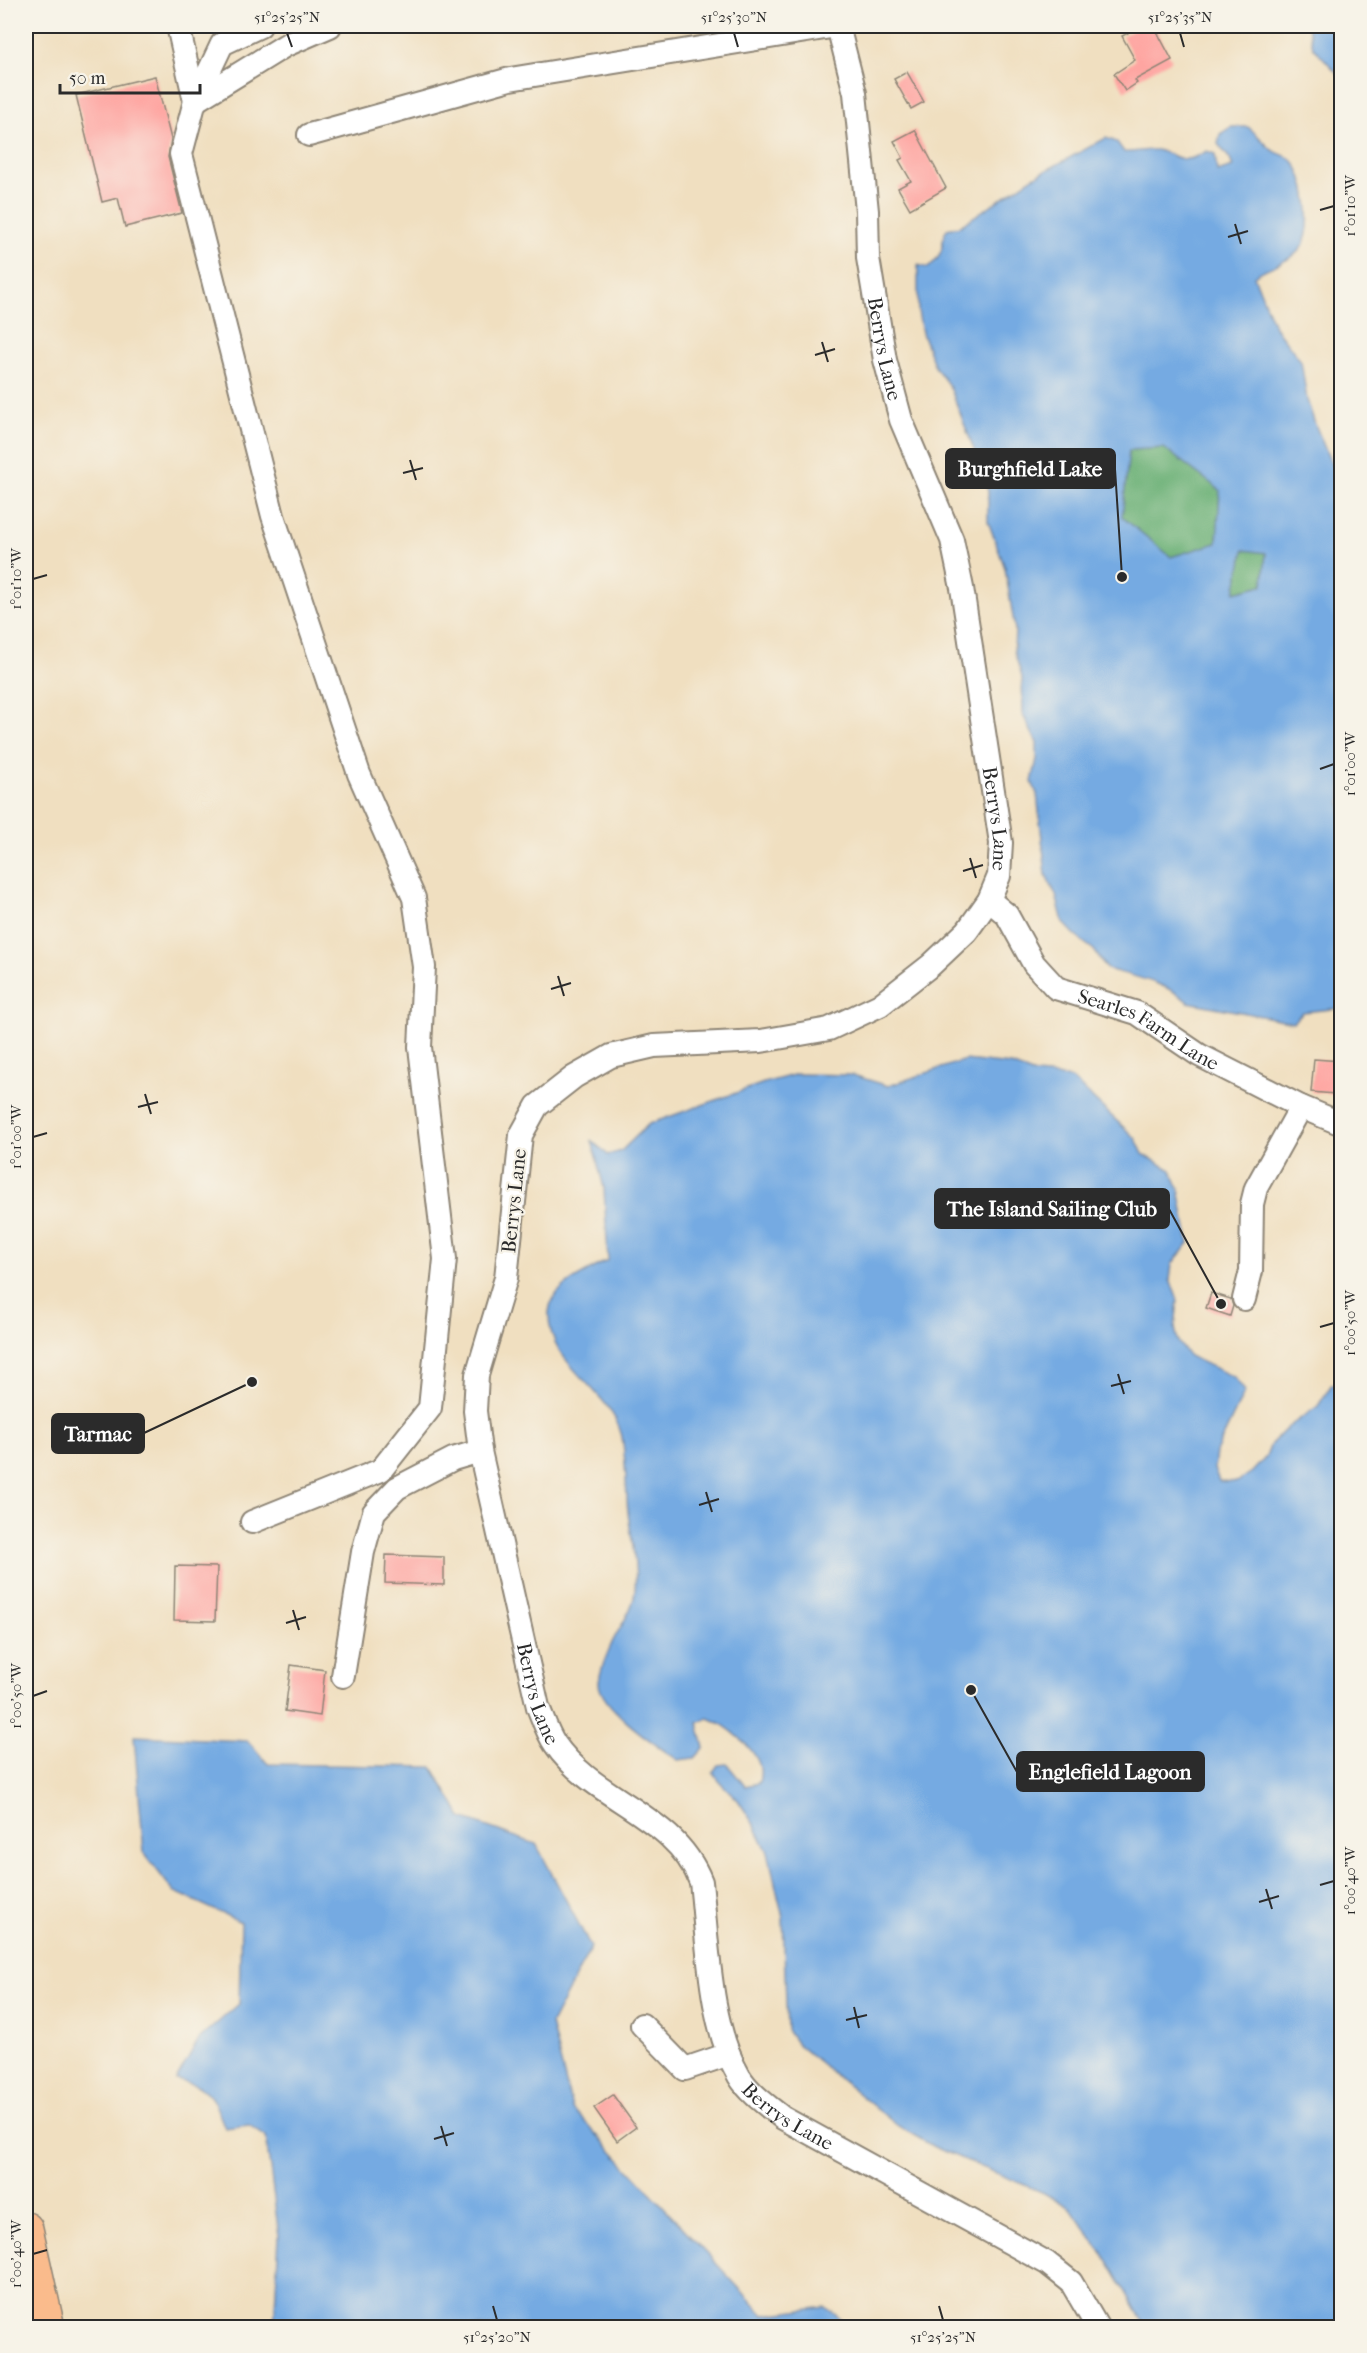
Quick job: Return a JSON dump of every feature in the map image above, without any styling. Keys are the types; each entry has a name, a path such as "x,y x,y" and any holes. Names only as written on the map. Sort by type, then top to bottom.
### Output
{"highway":[{"path":"26,2229 48,2328"}],"street":[{"path":"178,26 195,101"},
{"path":"252,1522 381,1470 430,1408 445,1259 420,1047 424,968 414,898 359,774 273,516 181,154 195,101 222,44 260,26"},
{"path":"195,101 286,45 330,26"},
{"path":"309,135 510,80 837,26"},
{"name":"Berrys Lane","path":"837,26 855,93 867,212 868,258 885,360 901,420 952,540 963,588 1001,843 999,876 989,900 967,931 931,965 880,1005 829,1029 761,1041 654,1046 611,1056 574,1077 537,1106 521,1135 506,1278 477,1375 475,1411 480,1451 537,1707 555,1744 587,1776 655,1821 694,1864 701,1882 720,2033 740,2078 758,2098 783,2118 1047,2263 1071,2282 1098,2328"},
{"name":"Searles Farm Lane","path":"989,900 1006,915 1034,964 1056,988 1137,1013 1199,1055 1301,1107 1341,1124"},
{"path":"1244,1299 1251,1271 1251,1225 1257,1188 1301,1107"},
{"path":"343,1676 363,1552 374,1512 397,1488 453,1459 480,1451"},
{"path":"642,2025 685,2069 729,2054"}],"green space":[{"path":"1164,448 1220,490 1217,543 1171,557 1122,517 1129,450"},
{"path":"1244,549 1266,553 1263,585 1234,592"}],"water":[{"path":"1308,26 1341,26 1341,77 1313,47"},
{"path":"1231,127 1248,127 1271,149 1292,160 1302,178 1307,203 1308,228 1301,248 1291,257 1254,276 1274,326 1301,361 1307,400 1341,488 1341,1008 1303,1012 1293,1022 1188,1002 1160,985 1107,969 1094,950 1078,938 1063,922 1056,895 1046,875 1037,794 1032,782 1037,759 1037,743 1023,715 1022,677 1014,651 1015,630 1005,568 988,521 988,491 950,387 935,367 922,333 918,311 918,265 928,268 937,259 947,229 960,226 1032,178 1106,138 1117,142 1124,152 1157,150 1187,159 1207,151 1215,154 1217,172 1233,167 1230,159 1218,144 1220,134","holes":["1164,448 1220,490 1217,543 1171,557 1122,517 1129,450","1244,550 1266,553 1263,585 1235,592"]},
{"path":"965,1060 1011,1065 1035,1074 1073,1080 1136,1139 1143,1154 1171,1170 1179,1189 1189,1243 1172,1264 1170,1280 1178,1300 1175,1328 1178,1342 1189,1356 1234,1377 1245,1391 1216,1452 1214,1469 1219,1481 1237,1482 1252,1472 1266,1457 1271,1444 1287,1428 1318,1406 1332,1384 1341,1383 1341,2327 1146,2327 1108,2261 1071,2208 1044,2193 934,2147 898,2126 796,2043 787,2030 783,1918 768,1852 738,1800 713,1772 718,1765 727,1764 745,1786 759,1783 758,1761 739,1738 723,1725 708,1718 698,1723 704,1748 695,1758 678,1760 631,1726 608,1703 601,1692 599,1682 602,1668 612,1643 630,1610 635,1587 623,1443 618,1424 608,1408 558,1349 551,1332 549,1312 556,1294 572,1280 608,1260 604,1188 592,1141 608,1155 621,1151 649,1124 764,1083 797,1074 853,1075 888,1086"},
{"path":"134,1736 248,1741 268,1764 432,1767 462,1818 536,1844 591,1947 551,2024 572,2108 764,2315 826,2307 850,2327 274,2327 279,2236 266,2137 249,2125 225,2128 209,2095 197,2086 176,2080 200,2038 239,2004 241,1922 173,1891 144,1853"}],"building":[{"path":"1141,26 1154,26 1172,60 1135,80 1137,83 1125,91 1114,74 1135,60 1122,36"},
{"path":"907,72 924,102 911,109 894,79"},
{"path":"155,76 171,139 168,157 182,213 125,227 118,198 102,202 76,95"},
{"path":"915,130 946,188 910,209 898,188 911,181 899,160 903,158 894,141"},
{"path":"1314,1059 1341,1061 1341,1085 1336,1085 1335,1094 1311,1092"},
{"path":"1211,1293 1231,1299 1233,1306 1230,1316 1206,1308"},
{"path":"386,1555 444,1557 444,1585 385,1583"},
{"path":"175,1566 217,1567 215,1621 174,1620"},
{"path":"291,1665 325,1670 320,1716 285,1711"},
{"path":"613,2095 636,2127 617,2141 594,2108"}],"place":[{"name":"Burghfield Lake","path":"1122,577"},
{"name":"The Island Sailing Club","path":"1221,1304"},
{"name":"Tarmac","path":"252,1382"},
{"name":"Englefield Lagoon","path":"971,1690"}]}
